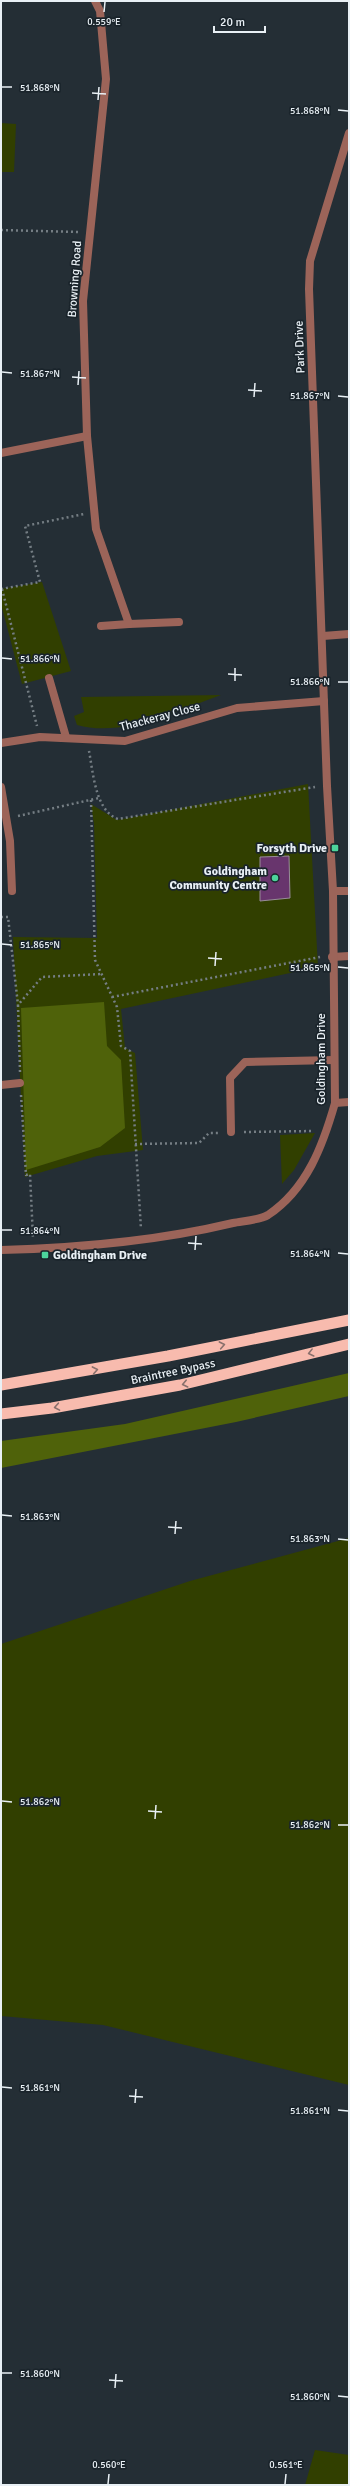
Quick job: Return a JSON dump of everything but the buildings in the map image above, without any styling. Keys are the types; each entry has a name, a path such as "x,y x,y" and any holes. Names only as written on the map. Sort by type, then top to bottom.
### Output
{"highway":[{"name":"Braintree Bypass","path":"1,1385 145,1360 349,1320"},
{"name":"Braintree Bypass","path":"1,1414 52,1408 180,1385 349,1344"}],"street":[{"name":"Browning Road","path":"96,1 100,11 106,79 83,301 87,436 96,529 129,624"},
{"name":"Park Drive","path":"323,636 309,289 310,261 349,133"},
{"path":"1,453 87,436"},
{"path":"102,626 178,622"},
{"path":"323,636 349,634"},
{"name":"Goldingham Drive","path":"1,1250 186,1234 267,1215 299,1186 320,1152 335,1103 332,956 333,891 327,786 323,636"},
{"path":"49,678 66,737"},
{"name":"Thackeray Close","path":"1,743 40,737 66,737 124,741 238,708 324,701"},
{"path":"1,787 8,818 12,892"},
{"path":"333,891 349,891"},
{"path":"332,956 349,956"},
{"path":"231,1132 230,1078 245,1062 334,1060"},
{"path":"1,1085 20,1083"},
{"path":"335,1103 349,1102"}],"path":[{"path":"1,230 91,233"},
{"path":"40,737 1,589 40,582 25,526 94,511"},
{"path":"86,739 99,798 111,817 118,819 327,786"},
{"path":"8,818 99,798"},
{"path":"91,800 95,960 117,1007 121,1046 130,1051 142,1239"},
{"path":"1,916 8,917 18,1005"},
{"path":"112,997 332,956"}],"green space":[{"path":"1,123 16,124 14,172 1,172"},
{"path":"42,582 71,671 22,684 1,604 1,589"},
{"path":"221,695 169,715 113,728 95,728 77,725 74,716 84,712 81,697"},
{"path":"308,784 318,967 121,1009 125,1048 135,1053 143,1150 97,1156 25,1177 13,937 97,938 94,824 91,804 117,820"},
{"path":"104,1002 107,1046 121,1060 125,1128 100,1147 26,1170 21,1008"},
{"path":"315,1133 294,1170 282,1184 280,1135"},
{"path":"349,1373 349,1396 236,1422 1,1468 1,1441 125,1424"},
{"path":"349,1538 349,2085 103,2025 1,2016 1,1644 190,1581"},
{"path":"315,2450 349,2455 349,2485 305,2485"}],"place":[{"name":"Forsyth Drive","path":"335,848"},
{"name":"Goldingham Community Centre","path":"275,878"},
{"name":"Goldingham Drive","path":"45,1255"}]}
